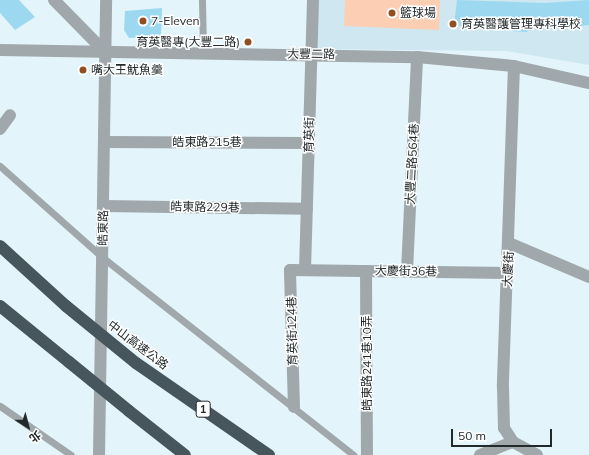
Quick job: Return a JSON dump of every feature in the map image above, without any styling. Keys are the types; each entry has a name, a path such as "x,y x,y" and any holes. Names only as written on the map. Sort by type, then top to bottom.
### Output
{"highway":[{"name":"中山高速公路","path":"0,246 66,306 136,363 269,455"},
{"path":"0,306 129,412 185,455"}],"street":[{"path":"54,0 106,53"},
{"name":"皓東路","path":"99,455 106,0"},
{"name":"育英街","path":"305,270 313,0"},
{"name":"大豐二路","path":"0,50 106,53 311,54 417,57 514,66 589,82"},
{"name":"大豐二路564巷","path":"407,271 417,57"},
{"name":"大慶街","path":"513,442 504,428 503,387 514,66"},
{"path":"0,129 10,115"},
{"name":"皓東路215巷","path":"104,142 309,143"},
{"name":"皓東路229巷","path":"103,206 307,209"},
{"path":"509,243 589,278"},
{"name":"育英街124巷","path":"294,407 290,270 305,270"},
{"name":"大慶街36巷","path":"305,270 508,273"},
{"name":"皓東路241巷10弄","path":"366,271 367,455"},
{"path":"480,455 513,442 537,455"}],"lane":[{"path":"202,0 202,53"},
{"path":"0,166 102,257 354,455"},
{"path":"0,406 72,455"}],"shaded area":[{"name":"育英醫護管理專科學校","path":"317,0 589,0 589,65 507,51 315,49"},
{"name":"籃球場","path":"345,0 440,0 439,30 344,26"}],"building":[{"path":"0,0 19,0 35,17 15,30 0,13"},
{"path":"457,0 545,3 589,0 589,25 561,28 528,24 527,32 512,31 513,24 477,20 476,27 454,25"},
{"name":"7-Eleven","path":"162,8 161,37 129,38 124,30 125,11"}],"place":[{"name":"籃球場","path":"392,13"},
{"name":"7-Eleven","path":"143,21"},
{"name":"育英醫護管理專科學校","path":"453,24"},
{"name":"育英醫專(大豐二路)","path":"248,42"},
{"name":"嘴大王魷魚羹","path":"83,70"}]}
